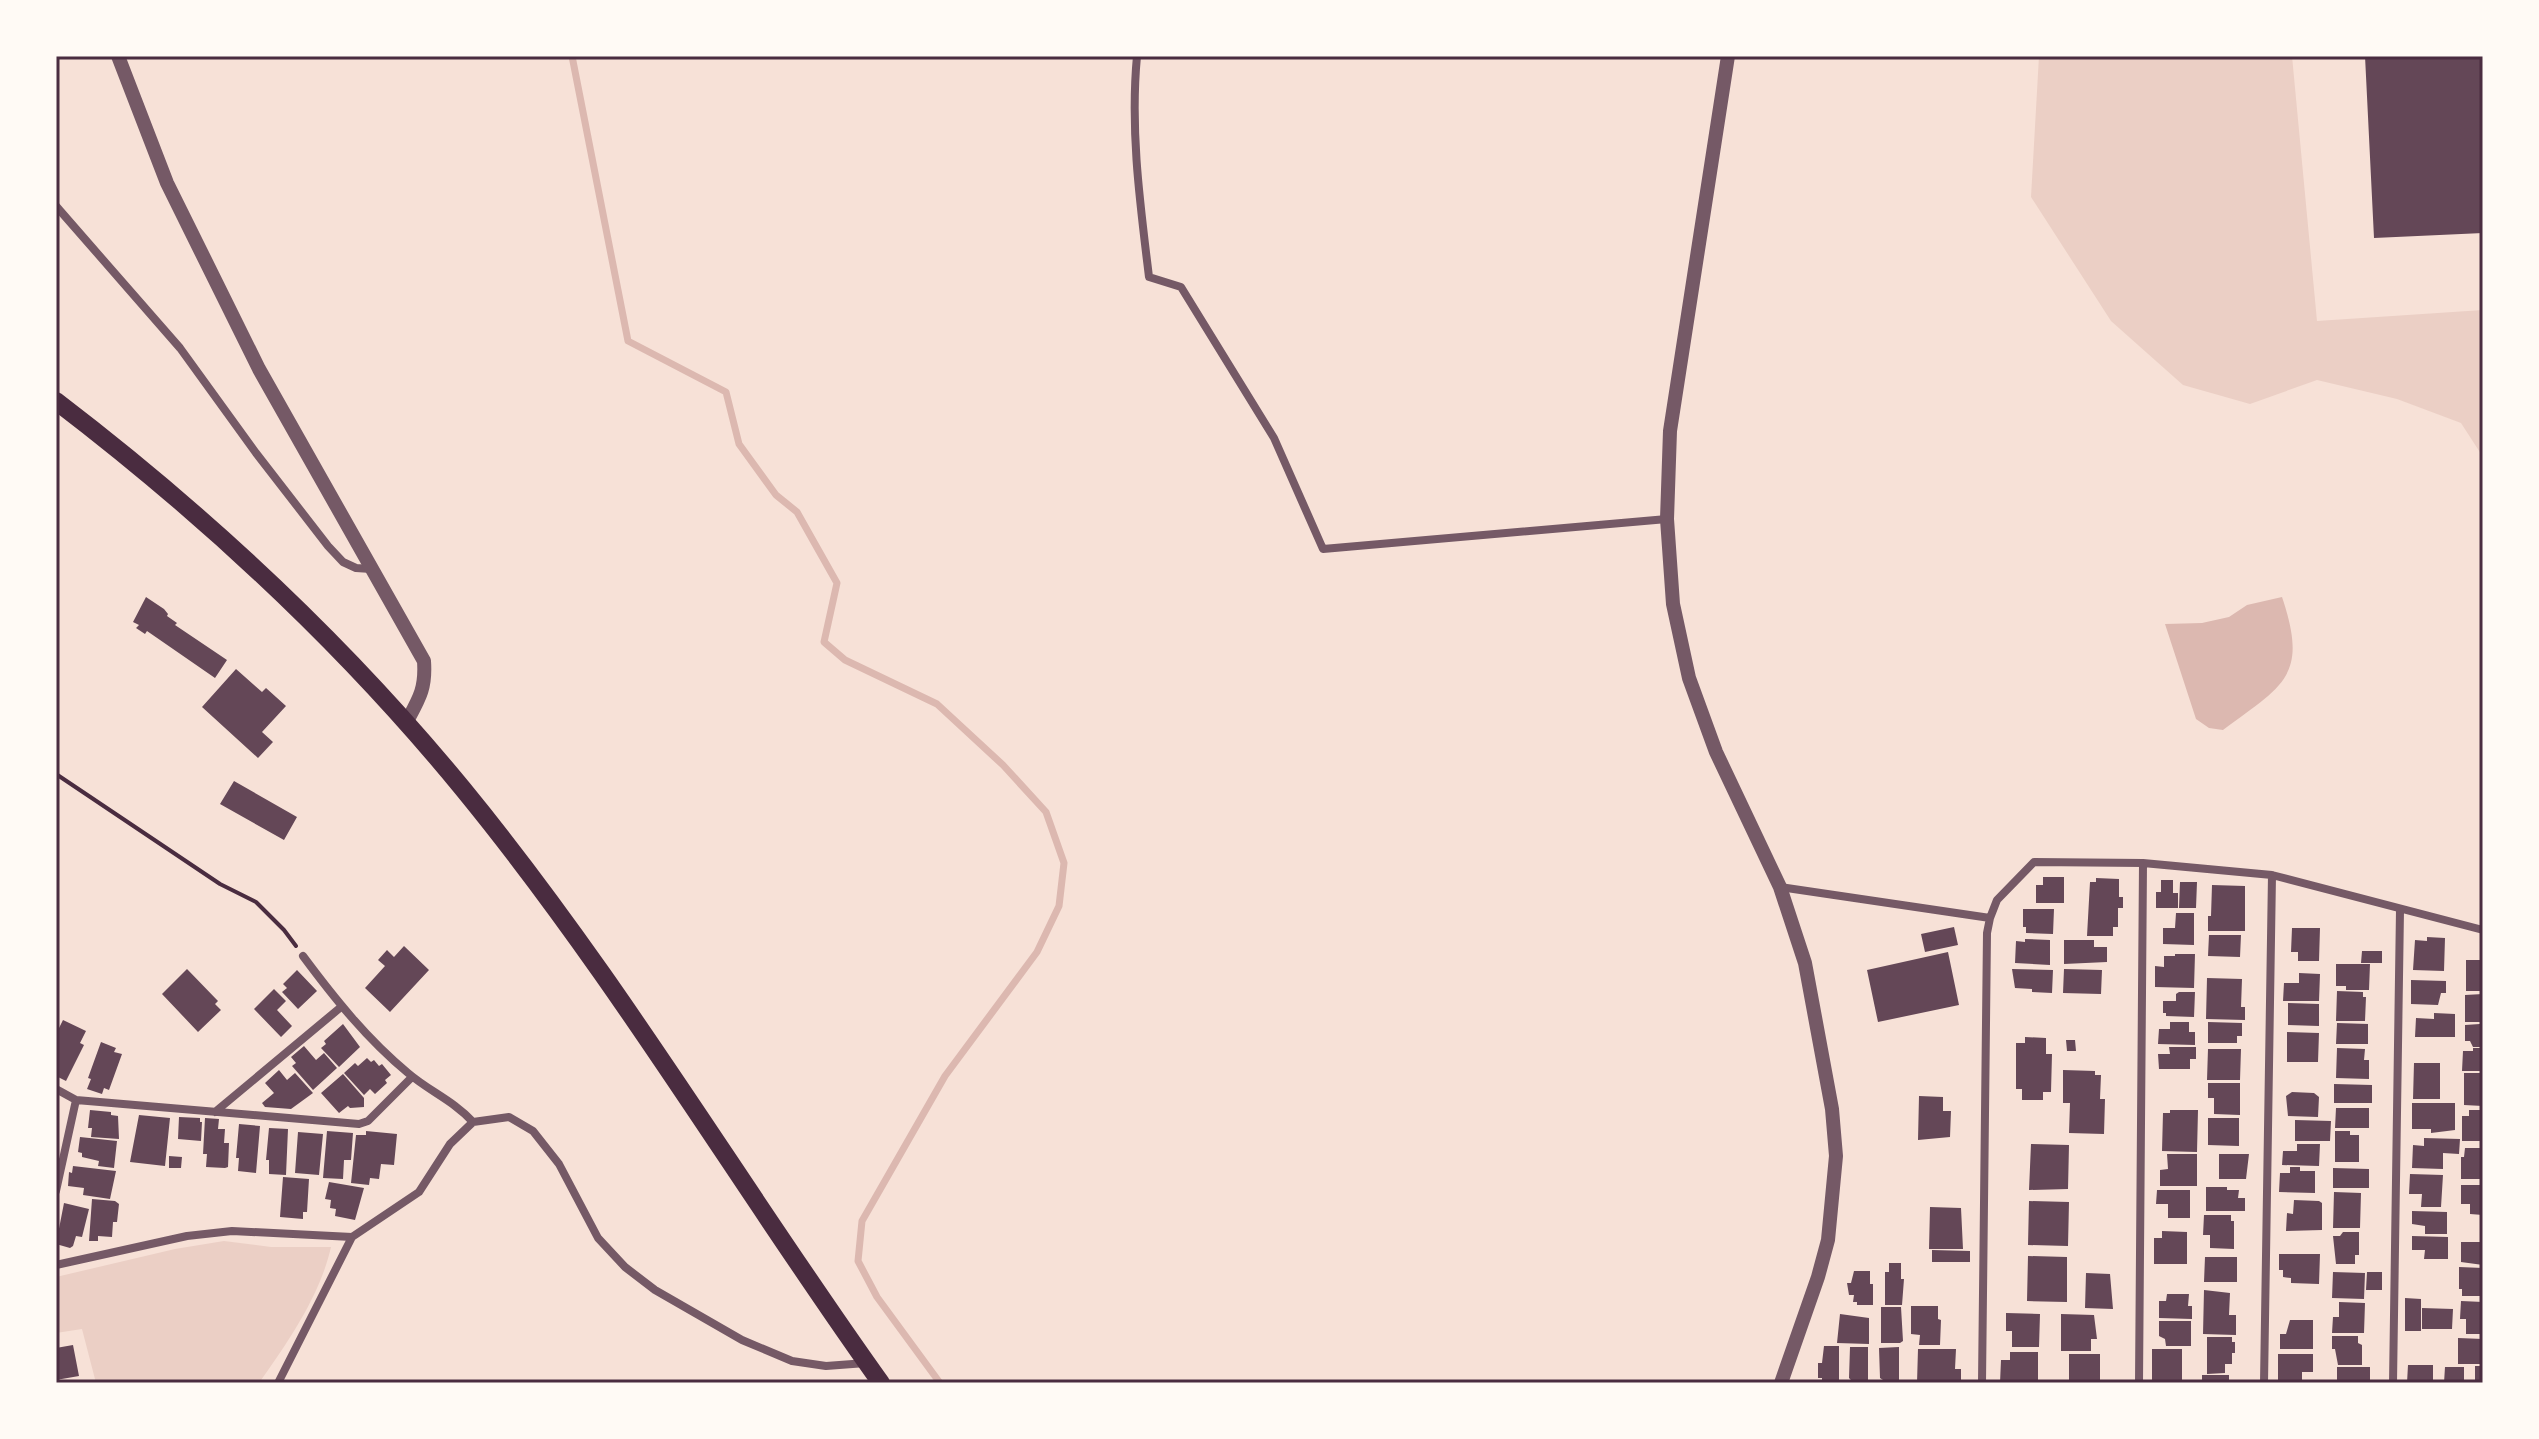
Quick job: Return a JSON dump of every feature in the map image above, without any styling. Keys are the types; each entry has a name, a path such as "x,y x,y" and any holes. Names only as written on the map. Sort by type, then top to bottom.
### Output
{"main road":[{"path":"56,401 119,449 308,621 406,723 463,789 561,916 641,1027 881,1383"}],"street":[{"path":"118,56 167,183 244,340 424,661 426,680 422,694 406,723"},
{"path":"1137,56 1134,92 1136,172 1149,277 1181,287 1274,438 1323,549 1667,519"},
{"path":"1728,56 1670,431 1667,519 1673,604 1689,678 1716,752 1780,887 1808,978 1832,1109 1836,1156 1828,1240 1781,1383"},
{"path":"56,206 180,348 328,546 343,562 356,568 372,569"},
{"path":"1982,1383 1987,933 1997,900 2034,862 2143,863 2272,875 2483,930"},
{"path":"2139,1383 2143,863"},
{"path":"2264,1383 2272,875"},
{"path":"1780,887 1990,918"},
{"path":"2393,1383 2400,910"},
{"path":"303,956 373,1043 412,1077 458,1106 473,1122"},
{"path":"215,1112 341,1007"},
{"path":"56,1089 76,1100 359,1124 368,1121 412,1077"},
{"path":"56,1191 76,1100"},
{"path":"278,1383 352,1237 419,1192 450,1144 473,1122 509,1117 533,1131 559,1164 598,1238 625,1267 655,1290 742,1340 792,1361 826,1366 866,1363"},
{"path":"56,1265 187,1236 232,1231 352,1237"}],"path":[{"path":"56,774 220,884 256,902 284,930 303,956"}],"shaded area":[{"path":"2039,56 2292,56 2317,321 2483,310 2483,457 2461,423 2397,399 2317,380 2250,404 2183,385 2111,321 2031,197"},
{"path":"2282,597 2293,645 2285,677 2261,701 2223,730 2209,728 2196,719 2165,624 2202,623 2229,617 2247,605"},
{"path":"224,1241 271,1247 331,1247 311,1301 259,1383 96,1383 82,1329 56,1333 56,1277 175,1249"}],"building":[{"path":"2365,56 2483,56 2483,233 2374,238"},
{"path":"146,597 164,609 167,616 177,623 175,625 227,660 215,678 147,631 145,634 136,628 139,625 133,622"},
{"path":"236,669 262,692 266,688 286,706 262,732 273,742 258,758 202,707"},
{"path":"234,781 297,817 284,840 220,804"},
{"path":"2043,877 2064,877 2064,903 2036,903 2036,885 2043,885"},
{"path":"2096,878 2119,879 2119,897 2123,897 2123,908 2118,908 2118,927 2113,927 2113,936 2087,936 2090,882 2096,882"},
{"path":"2161,880 2173,880 2173,893 2178,893 2178,908 2156,908 2156,892 2161,892"},
{"path":"2180,882 2197,882 2196,908 2179,908"},
{"path":"2212,885 2245,886 2245,931 2208,931"},
{"path":"2023,909 2054,909 2053,934 2026,933"},
{"path":"2176,913 2194,913 2194,945 2163,944 2163,928 2175,928"},
{"path":"1954,927 1958,945 1925,952 1921,934"},
{"path":"2292,928 2320,928 2319,961 2298,961 2298,952 2291,952"},
{"path":"2209,935 2241,935 2240,957 2208,956"},
{"path":"2427,937 2445,938 2444,971 2413,970 2415,940 2427,941"},
{"path":"2025,939 2050,940 2050,965 2015,963 2016,941 2025,942"},
{"path":"2064,940 2094,940 2094,947 2107,947 2107,962 2064,964"},
{"path":"404,946 429,970 390,1012 365,988 385,966 378,960 387,950 394,957"},
{"path":"2362,951 2382,951 2382,963 2361,963"},
{"path":"1948,952 1959,1005 1878,1022 1867,970"},
{"path":"2195,954 2194,988 2155,987 2155,966 2164,967 2164,956"},
{"path":"2466,960 2483,960 2483,991 2466,991"},
{"path":"2336,964 2370,964 2369,990 2346,990 2346,986 2336,986"},
{"path":"187,969 218,1001 215,1004 221,1010 198,1032 162,994"},
{"path":"2012,969 2053,970 2052,993 2015,988"},
{"path":"2064,969 2102,970 2101,994 2063,993"},
{"path":"297,970 317,991 298,1009 282,992 287,988 283,984"},
{"path":"2299,973 2320,974 2319,1001 2283,1001 2284,983 2299,983"},
{"path":"2207,978 2242,979 2241,1007 2245,1007 2245,1020 2206,1019"},
{"path":"2411,980 2446,981 2446,993 2441,993 2438,1005 2411,1004"},
{"path":"274,989 286,1001 277,1010 292,1026 281,1037 254,1009"},
{"path":"2337,991 2363,992 2363,997 2366,997 2365,1021 2336,1021"},
{"path":"2179,992 2195,992 2194,1017 2166,1016 2163,1013 2163,1001 2176,1001"},
{"path":"2483,994 2481,1022 2465,1022 2465,995"},
{"path":"2288,1003 2319,1004 2319,1026 2288,1025"},
{"path":"2434,1013 2455,1014 2455,1037 2415,1037 2416,1018 2434,1019"},
{"path":"63,1020 86,1031 80,1043 84,1045 66,1081 56,1076 56,1034"},
{"path":"2170,1022 2189,1022 2189,1032 2195,1032 2195,1045 2158,1044 2159,1029 2170,1029"},
{"path":"2208,1022 2242,1023 2242,1036 2237,1036 2237,1043 2208,1043"},
{"path":"2337,1023 2368,1024 2368,1044 2336,1044"},
{"path":"343,1024 360,1047 339,1067 321,1048 326,1044 324,1041"},
{"path":"2483,1024 2483,1047 2473,1047 2470,1041 2465,1041 2465,1025"},
{"path":"2287,1032 2319,1033 2318,1062 2287,1062"},
{"path":"2025,1037 2046,1038 2046,1054 2052,1054 2051,1092 2043,1092 2043,1100 2022,1100 2022,1089 2016,1089 2016,1043 2025,1043"},
{"path":"2066,1040 2075,1040 2076,1051 2067,1051"},
{"path":"101,1042 122,1054 109,1090 104,1088 102,1094 87,1089"},
{"path":"304,1046 316,1060 324,1053 337,1068 313,1090 292,1066 296,1063 291,1057"},
{"path":"2169,1047 2196,1047 2196,1059 2190,1059 2190,1069 2159,1069 2158,1054 2170,1054"},
{"path":"2337,1048 2365,1049 2364,1060 2369,1060 2369,1079 2336,1078"},
{"path":"2473,1048 2483,1048 2483,1071 2462,1071 2463,1051 2473,1051"},
{"path":"2208,1049 2241,1049 2240,1080 2207,1080"},
{"path":"367,1058 379,1066 382,1064 391,1075 375,1094 370,1089 364,1095 344,1073"},
{"path":"2414,1063 2440,1063 2440,1099 2413,1099"},
{"path":"279,1070 287,1080 295,1073 313,1093 291,1109 265,1107 262,1103 274,1093 265,1083"},
{"path":"2063,1070 2095,1071 2095,1075 2101,1075 2100,1099 2105,1099 2104,1134 2069,1133 2070,1103 2063,1103"},
{"path":"2464,1073 2483,1073 2483,1106 2464,1105"},
{"path":"343,1074 364,1098 364,1107 348,1106 339,1113 321,1093"},
{"path":"2208,1083 2240,1083 2240,1115 2214,1114 2214,1098 2208,1098"},
{"path":"2334,1084 2372,1085 2372,1103 2334,1103"},
{"path":"2292,1092 2314,1093 2319,1097 2318,1117 2288,1116 2286,1096"},
{"path":"1919,1096 1943,1097 1943,1111 1951,1111 1950,1137 1918,1140"},
{"path":"2412,1103 2455,1103 2455,1130 2431,1133 2431,1129 2412,1129"},
{"path":"2336,1108 2369,1108 2369,1128 2335,1128"},
{"path":"90,1110 111,1112 111,1115 118,1116 119,1139 91,1137 92,1128 88,1128"},
{"path":"2170,1110 2198,1110 2197,1152 2162,1151 2163,1113 2170,1113"},
{"path":"2469,1110 2483,1110 2483,1141 2462,1141 2462,1116 2469,1116"},
{"path":"139,1115 170,1118 165,1166 130,1162"},
{"path":"179,1117 200,1118 201,1141 178,1139"},
{"path":"205,1118 219,1119 218,1129 225,1129 224,1143 229,1143 228,1167 206,1167 207,1154 203,1154"},
{"path":"2208,1118 2239,1118 2239,1146 2208,1145"},
{"path":"2295,1120 2331,1121 2330,1141 2295,1141"},
{"path":"239,1124 260,1126 256,1173 238,1171"},
{"path":"269,1128 288,1129 286,1175 269,1174 269,1160 266,1160"},
{"path":"327,1131 353,1133 351,1160 344,1160 343,1179 323,1178"},
{"path":"366,1131 397,1134 394,1165 381,1164 379,1179 370,1178 369,1185 351,1183 356,1135 366,1135"},
{"path":"2335,1131 2350,1131 2350,1135 2359,1135 2359,1162 2335,1162"},
{"path":"298,1132 323,1134 319,1175 295,1173"},
{"path":"80,1137 117,1141 114,1168 98,1166 99,1161 82,1157 82,1153 78,1152"},
{"path":"2424,1138 2460,1139 2459,1154 2443,1153 2443,1169 2412,1168 2413,1145 2424,1146"},
{"path":"2031,1144 2069,1145 2068,1189 2029,1190"},
{"path":"2297,1144 2320,1144 2319,1166 2282,1165 2283,1151 2297,1151"},
{"path":"2465,1148 2481,1148 2483,1179 2461,1179 2461,1157 2464,1157"},
{"path":"2167,1154 2197,1154 2197,1186 2160,1186 2160,1170 2168,1169"},
{"path":"2219,1154 2249,1154 2246,1179 2219,1179"},
{"path":"169,1156 182,1157 181,1168 169,1168"},
{"path":"73,1166 116,1171 110,1199 83,1195 84,1188 68,1186 69,1172 72,1173"},
{"path":"2290,1167 2315,1171 2315,1193 2279,1192 2280,1173 2290,1173"},
{"path":"2333,1168 2369,1169 2369,1188 2333,1188"},
{"path":"2410,1174 2443,1175 2441,1207 2421,1207 2422,1194 2409,1194"},
{"path":"283,1177 309,1179 307,1212 303,1212 303,1219 280,1217"},
{"path":"329,1182 364,1188 355,1220 335,1216 336,1209 330,1208 331,1200 325,1199"},
{"path":"2461,1185 2483,1185 2483,1215 2470,1214 2470,1204 2461,1204"},
{"path":"2206,1187 2239,1190 2238,1198 2245,1198 2245,1211 2206,1211"},
{"path":"2157,1190 2190,1190 2190,1218 2168,1218 2168,1204 2156,1204"},
{"path":"2334,1192 2361,1193 2360,1228 2333,1228"},
{"path":"92,1199 119,1204 112,1237 98,1236 98,1241 89,1241"},
{"path":"2294,1200 2322,1203 2322,1230 2286,1231 2287,1213 2293,1214"},
{"path":"2029,1201 2069,1202 2068,1246 2028,1245"},
{"path":"64,1203 89,1209 82,1237 76,1236 70,1248 56,1244"},
{"path":"1930,1207 1961,1208 1963,1249 1929,1249"},
{"path":"2412,1211 2447,1212 2447,1234 2425,1234 2425,1226 2412,1224"},
{"path":"2204,1215 2231,1215 2231,1221 2234,1221 2234,1249 2210,1248 2210,1235 2203,1235"},
{"path":"2162,1231 2187,1232 2187,1264 2154,1264 2154,1238 2162,1238"},
{"path":"2343,1232 2359,1232 2359,1255 2355,1255 2355,1264 2336,1264 2333,1236 2340,1236"},
{"path":"2412,1236 2448,1237 2448,1259 2424,1259 2425,1250 2412,1250"},
{"path":"2461,1242 2483,1242 2483,1265 2461,1262"},
{"path":"1932,1250 1970,1251 1970,1262 1932,1262"},
{"path":"2279,1254 2320,1254 2319,1284 2291,1283 2291,1278 2283,1277 2283,1270 2279,1270"},
{"path":"2028,1256 2067,1257 2067,1302 2027,1301"},
{"path":"2205,1257 2237,1257 2237,1282 2204,1282"},
{"path":"1889,1263 1901,1263 1901,1279 1904,1279 1902,1305 1885,1305 1885,1272 1889,1272"},
{"path":"2459,1267 2483,1268 2483,1296 2462,1296"},
{"path":"1854,1271 1870,1271 1873,1305 1857,1305 1853,1302 1854,1295 1849,1295 1847,1283 1851,1283"},
{"path":"2333,1272 2365,1273 2364,1299 2332,1298"},
{"path":"2367,1272 2382,1272 2382,1290 2366,1290"},
{"path":"2086,1273 2110,1274 2113,1309 2085,1308"},
{"path":"2204,1290 2230,1293 2229,1315 2236,1315 2236,1335 2203,1334"},
{"path":"2167,1294 2189,1294 2188,1306 2192,1306 2192,1319 2159,1318 2159,1301 2166,1301"},
{"path":"2405,1298 2421,1299 2421,1331 2405,1331"},
{"path":"2461,1301 2483,1302 2483,1334 2466,1334 2466,1319 2460,1319"},
{"path":"2339,1302 2365,1303 2364,1333 2332,1333 2333,1317 2339,1317"},
{"path":"1911,1306 1938,1306 1940,1345 1919,1345 1920,1335 1911,1334"},
{"path":"1881,1307 1901,1307 1903,1341 1900,1343 1881,1343"},
{"path":"2422,1308 2453,1309 2452,1329 2422,1329"},
{"path":"2006,1313 2040,1314 2039,1347 2012,1347 2012,1331 2006,1331"},
{"path":"1840,1314 1869,1318 1869,1344 1837,1343"},
{"path":"2061,1314 2094,1315 2097,1339 2091,1339 2091,1351 2061,1351"},
{"path":"2290,1320 2313,1320 2313,1349 2280,1349 2280,1334 2286,1334"},
{"path":"2159,1321 2191,1321 2191,1346 2166,1346 2165,1339 2159,1336"},
{"path":"2332,1336 2358,1336 2358,1343 2362,1345 2362,1365 2338,1365 2335,1349 2332,1349"},
{"path":"2207,1337 2232,1337 2232,1342 2235,1342 2232,1364 2225,1364 2225,1373 2207,1374"},
{"path":"2458,1338 2483,1339 2483,1364 2458,1364"},
{"path":"73,1345 79,1376 56,1380 56,1348"},
{"path":"1824,1346 1839,1346 1839,1383 1822,1383 1822,1378 1818,1378 1818,1363 1822,1363"},
{"path":"1850,1347 1868,1347 1868,1381 1852,1381 1849,1378"},
{"path":"1899,1347 1899,1380 1883,1380 1880,1378 1879,1348"},
{"path":"1918,1349 1956,1349 1955,1369 1961,1369 1961,1383 1917,1383"},
{"path":"2152,1349 2182,1349 2182,1383 2152,1383"},
{"path":"2010,1352 2038,1352 2038,1383 2000,1383 2001,1360 2010,1360"},
{"path":"2069,1354 2100,1354 2100,1383 2069,1383"},
{"path":"2278,1354 2313,1354 2313,1372 2302,1372 2302,1383 2278,1383"},
{"path":"2408,1365 2433,1365 2433,1383 2407,1383"},
{"path":"2475,1366 2483,1366 2483,1383 2475,1383"},
{"path":"2337,1367 2370,1367 2370,1383 2337,1383"},
{"path":"2445,1367 2464,1367 2464,1383 2444,1383"},
{"path":"2202,1375 2229,1375 2229,1383 2202,1383"}],"waterway":[{"path":"572,56 628,341 726,392 739,444 776,495 797,512 837,583 824,642 845,660 937,704 1003,765 1046,812 1064,863 1059,906 1037,952 945,1076 862,1221 858,1261 877,1297 940,1383"}]}
